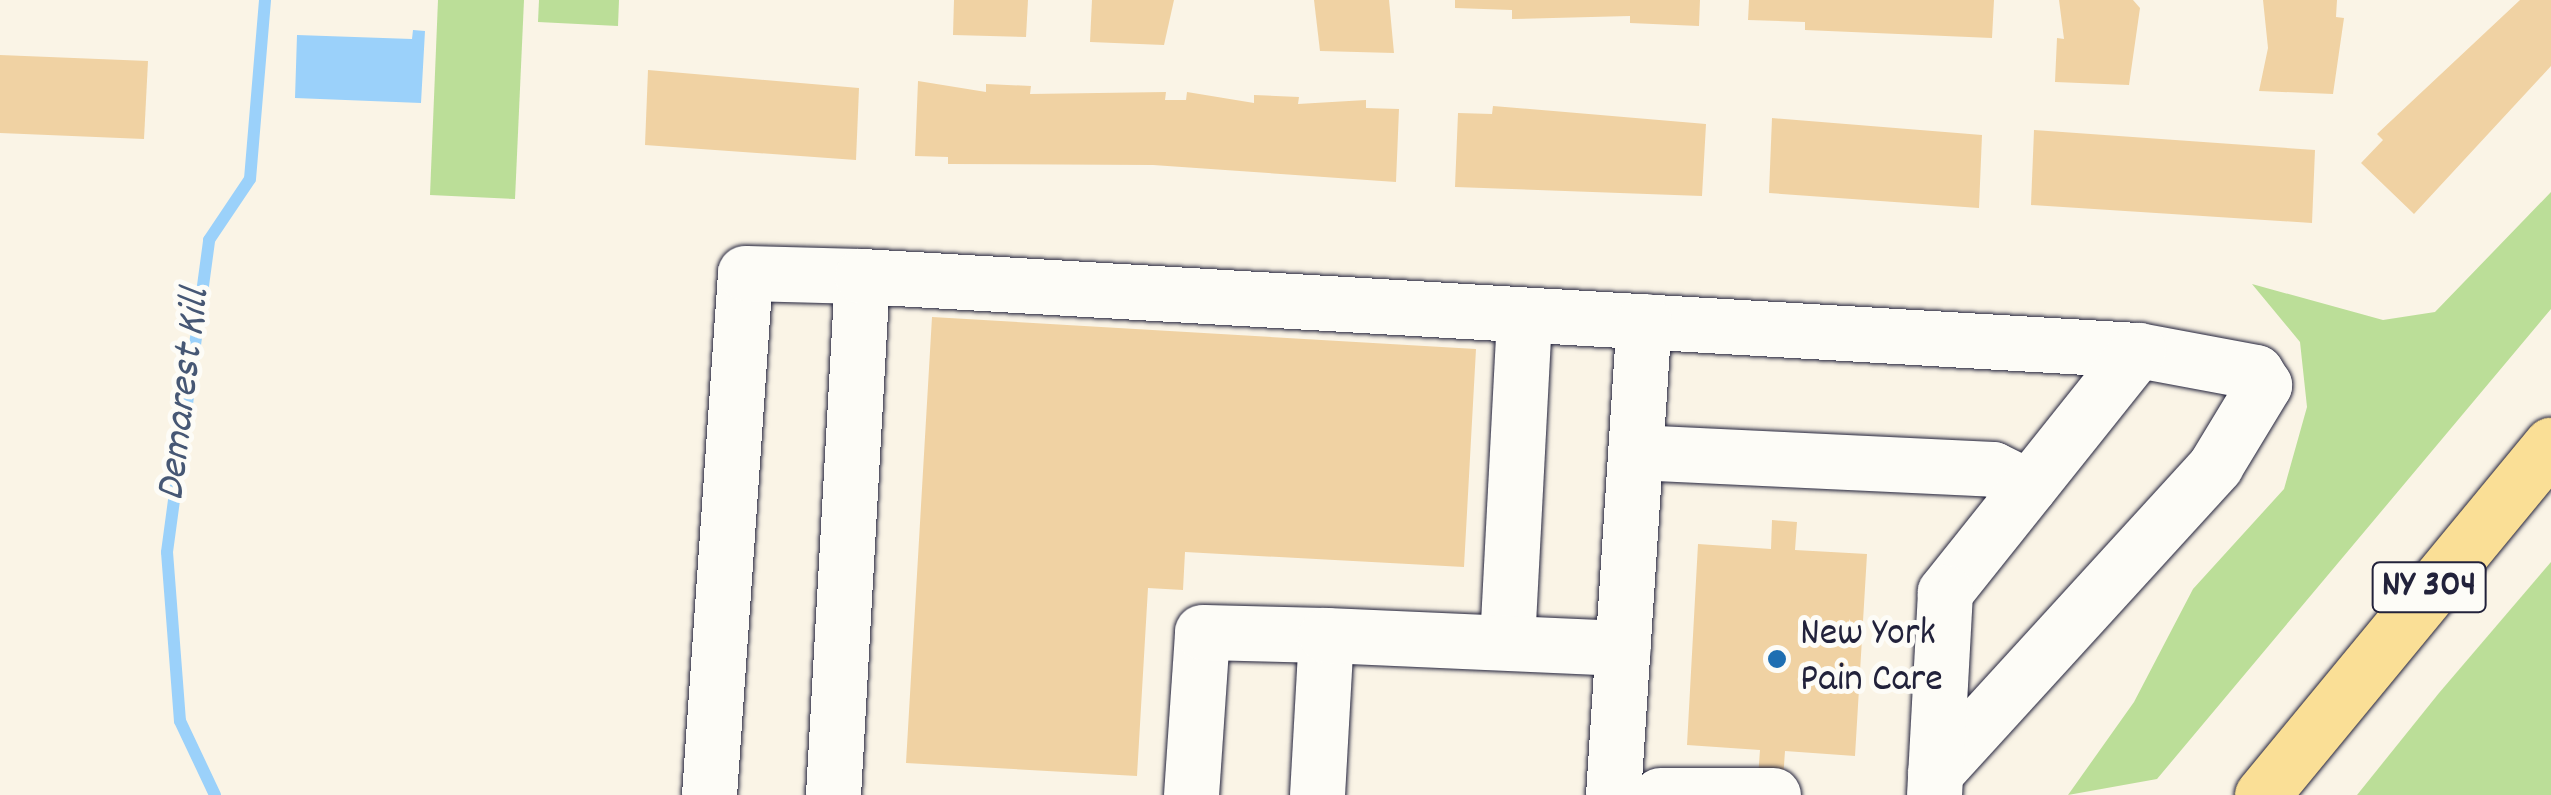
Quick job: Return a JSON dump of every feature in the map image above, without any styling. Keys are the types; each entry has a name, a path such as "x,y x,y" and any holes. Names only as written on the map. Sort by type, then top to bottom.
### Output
{"main road":[{"name":"NY 304","path":"2262,795 2551,444"}],"lane":[{"path":"709,795 745,273 862,276 2138,350 2256,372 2264,384 2215,466 1934,784"},
{"path":"834,795 862,276"},
{"path":"1507,642 1524,317"},
{"path":"1613,795 1644,321"},
{"path":"1934,784 1946,592 2138,350"},
{"path":"1636,452 1993,469 2030,487"},
{"path":"1191,795 1202,632 1624,648"},
{"path":"1317,795 1326,634"},
{"path":"1660,795 1772,795"}],"green space":[{"path":"438,0 524,0 515,199 430,195"},
{"path":"539,0 619,0 618,26 538,22"},
{"path":"2551,192 2551,309 2157,779 2068,795 2134,702 2193,589 2284,489 2307,407 2300,342 2252,284 2383,320 2435,312"},
{"path":"2551,562 2551,795 2357,795 2439,693"}],"water":[{"path":"413,30 425,31 421,103 295,98 297,35 412,39"}],"building":[{"path":"954,0 1028,0 1026,37 953,35"},
{"path":"1092,0 1174,0 1164,45 1090,42"},
{"path":"1314,0 1389,0 1394,53 1320,51"},
{"path":"1455,0 1700,0 1699,26 1630,23 1630,16 1512,19 1512,10 1455,8"},
{"path":"1749,0 1994,0 1992,38 1805,30 1805,22 1748,20"},
{"path":"2059,0 2133,0 2140,8 2129,85 2055,82 2057,38 2064,39"},
{"path":"2263,0 2337,0 2336,17 2344,18 2333,94 2259,91 2268,48"},
{"path":"2520,0 2551,0 2551,66 2414,214 2361,163 2383,140 2377,134"},
{"path":"0,55 148,61 144,139 0,133"},
{"path":"648,70 859,88 856,160 645,145"},
{"path":"918,81 986,92 986,84 1031,86 1030,94 1166,92 1165,100 1186,100 1187,92 1254,103 1254,95 1299,97 1298,104 1366,100 1366,108 1399,109 1396,182 1153,165 948,164 948,157 915,156"},
{"path":"1493,106 1706,124 1702,196 1455,187 1458,113 1492,114"},
{"path":"1772,118 1982,135 1979,208 1769,193"},
{"path":"2034,130 2315,150 2312,223 2031,205"},
{"path":"932,317 1476,349 1464,567 1185,552 1183,590 1148,588 1137,776 906,763"},
{"path":"1772,520 1797,522 1795,550 1867,554 1855,756 1785,751 1783,780 1758,778 1760,750 1687,745 1698,544 1771,549"}],"waterway":[{"name":"Demarest Kill","path":"215,795 180,721 167,552 209,240 250,179 265,0"}],"place":[{"name":"New York Pain Care","path":"1777,659"}]}
